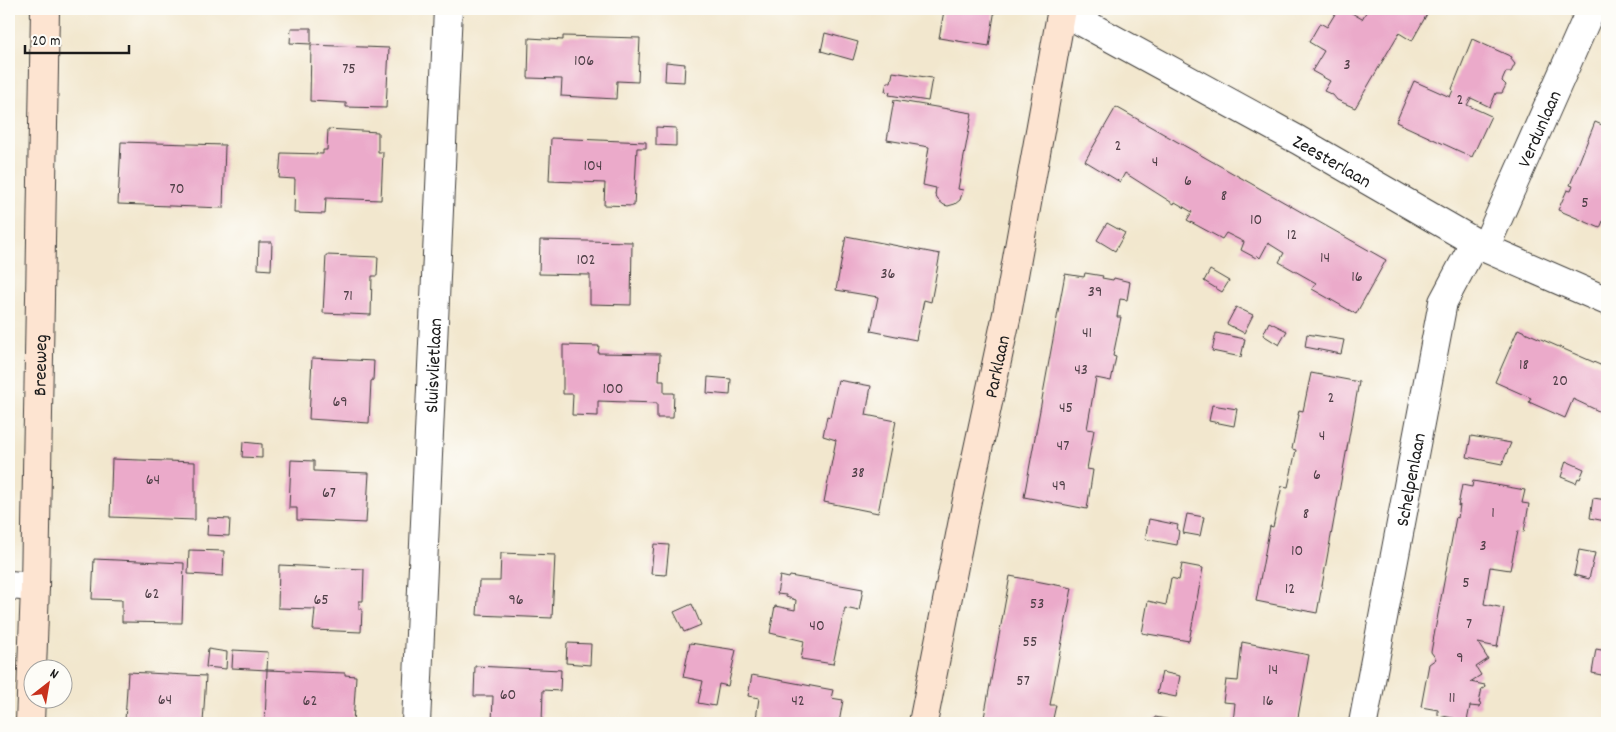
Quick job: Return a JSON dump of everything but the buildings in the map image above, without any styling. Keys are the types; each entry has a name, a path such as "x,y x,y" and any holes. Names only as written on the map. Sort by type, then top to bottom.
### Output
{"street":[{"name":"Breeweg","path":"30,723 22,586 46,9"},
{"name":"Sluisvlietlaan","path":"416,723 448,9"},
{"name":"Verdunlaan","path":"1480,245 1590,9"},
{"name":"Zeesterlaan","path":"1062,10 1298,140 1480,245 1607,301"},
{"name":"Parklaan","path":"923,723 966,505 1007,314 1062,10"},
{"name":"Schelpenlaan","path":"1363,723 1443,302 1480,245"}]}
